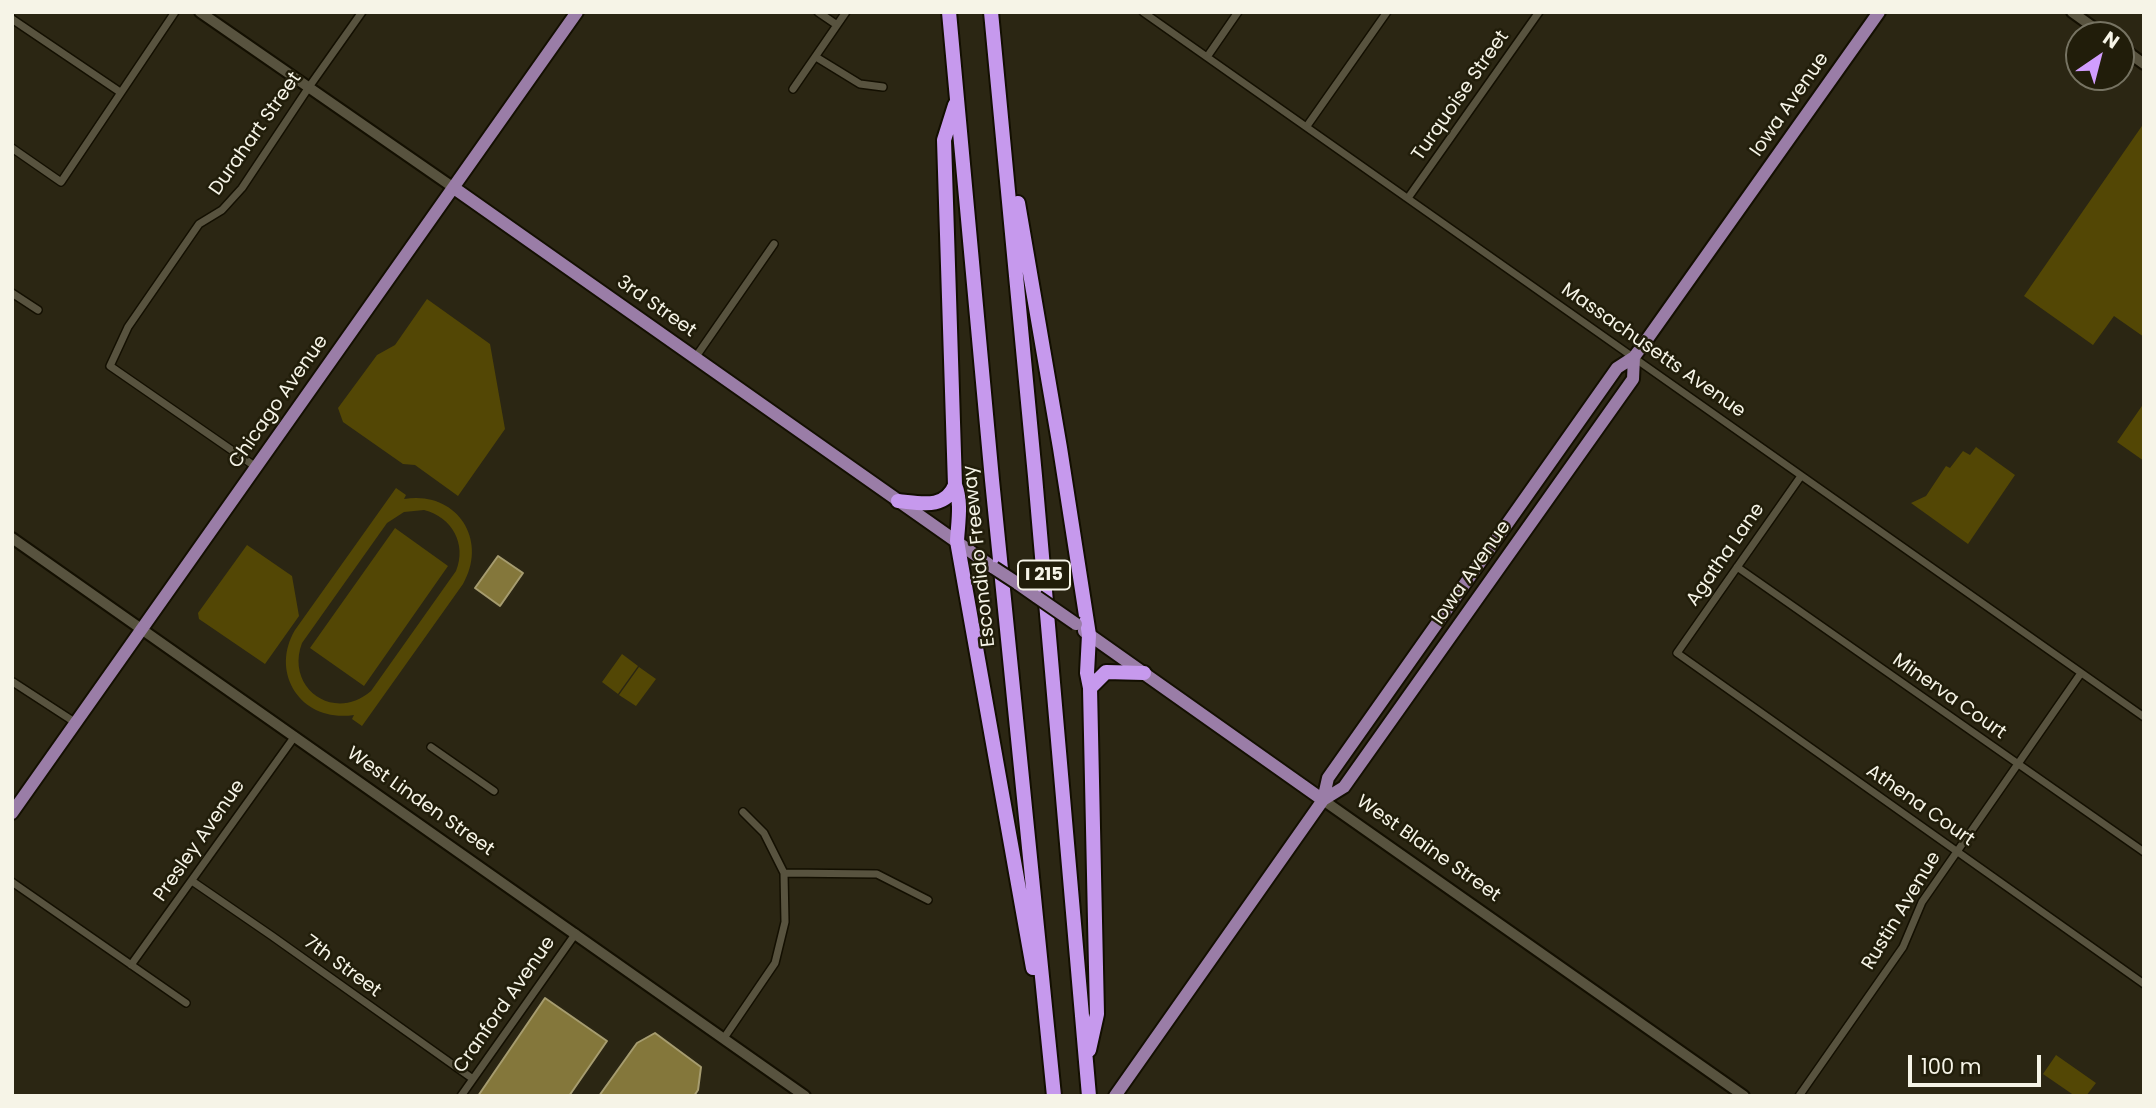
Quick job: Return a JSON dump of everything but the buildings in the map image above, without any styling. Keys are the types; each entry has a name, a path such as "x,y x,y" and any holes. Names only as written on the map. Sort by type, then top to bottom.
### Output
{"highway":[{"name":"Escondido Freeway","path":"949,12 992,480 1054,1096"},
{"name":"I 215","path":"990,12 1031,424 1089,1096"},
{"path":"998,88 1089,635 1087,673 1090,688 1097,1014 1086,1062"},
{"path":"957,97 944,140 955,485 1003,811 1050,1062"},
{"path":"898,501 930,504 939,502 951,494 955,485"},
{"path":"1090,688 1106,672 1143,673"}],"main road":[{"name":"3rd Street","path":"200,12 1089,635"},
{"name":"Chicago Avenue","path":"12,813 577,12"},
{"name":"Iowa Avenue","path":"1115,1096 1323,800 1328,778 1616,368 1634,357 1800,127 1879,12"},
{"name":"Iowa Avenue","path":"1323,800 1344,787 1633,379 1634,357"},
{"name":"West Linden Street","path":"12,538 805,1096"},
{"name":"West Blaine Street","path":"1089,635 1744,1096"}],"street":[{"path":"12,148 61,182 175,12"},
{"name":"Durahart Street","path":"256,467 110,366 128,327 199,224 222,210 242,188 362,12"},
{"path":"818,12 837,25"},
{"path":"793,89 846,12"},
{"name":"Massachusetts Avenue","path":"1143,12 2144,717"},
{"path":"1207,57 1238,12"},
{"path":"1307,126 1387,12"},
{"name":"Turquoise Street","path":"1408,198 1539,12"},
{"path":"12,19 120,92"},
{"path":"816,57 860,84 883,87"},
{"path":"695,358 774,244"},
{"path":"12,292 38,310"},
{"name":"Agatha Lane","path":"1677,653 1801,475"},
{"name":"Minerva Court","path":"1737,567 2144,852"},
{"name":"Athena Court","path":"1677,653 2144,984"},
{"name":"Rustin Avenue","path":"1799,1096 1903,947 1922,902 1956,851 2081,673"},
{"path":"13,682 76,723"},
{"name":"Presley Avenue","path":"131,965 295,736"},
{"path":"431,747 494,790"},
{"path":"724,1038 779,954 785,922 784,873 764,833 743,812"},
{"path":"784,873 877,874 928,900"},
{"name":"7th Street","path":"192,881 472,1079"},
{"path":"12,882 186,1003"},
{"name":"Cranford Avenue","path":"461,1096 576,933"}],"shaded area":[{"path":"2144,123 2144,337 2114,316 2093,345 2024,296"},
{"path":"427,299 490,344 505,429 458,496 415,465 403,464 343,422 338,408 377,355 395,345"},
{"path":"2144,403 2144,461 2117,442"},
{"path":"1976,447 2015,475 1968,544 1911,503 1926,496 1946,466 1950,468 1963,451 1970,455"},
{"path":"396,488 406,495 404,499 423,498 439,502 463,521 472,550 470,567 463,584 362,726 352,719 354,715 335,715 319,711 295,692 286,663 288,647 295,630","holes":["424,510 434,514 455,533 460,551 456,571 371,691 357,700 342,703 328,702 316,696 300,674 302,643 387,523 404,512"]},
{"path":"395,528 448,566 364,686 310,648"},
{"path":"247,545 292,576 299,616 265,664 199,619 198,613"},
{"path":"498,556 523,573 500,606 475,588"},
{"path":"622,654 638,666 618,694 602,682"},
{"path":"639,667 656,679 636,706 619,695"},
{"path":"545,998 607,1041 569,1096 478,1096"},
{"path":"655,1033 701,1067 698,1090 694,1096 599,1096 637,1043"},
{"path":"2056,1055 2096,1083 2086,1096 2075,1096 2043,1074"}]}
